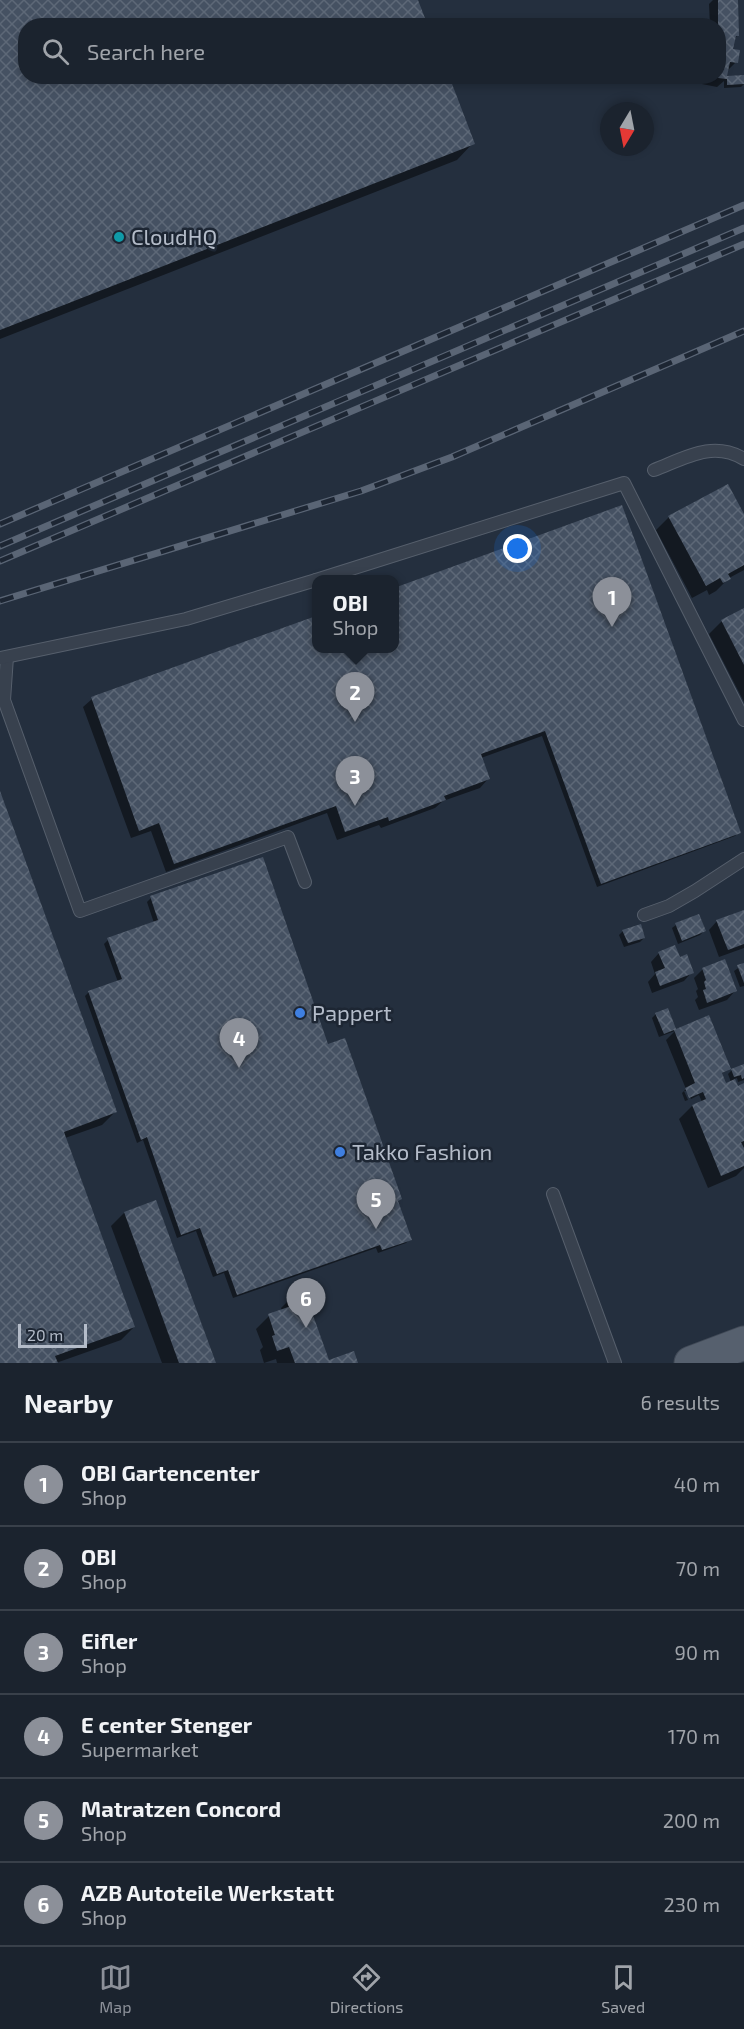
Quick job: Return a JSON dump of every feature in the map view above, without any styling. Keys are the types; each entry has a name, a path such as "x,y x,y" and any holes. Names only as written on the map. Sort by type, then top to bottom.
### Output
{"main road":[{"path":"691,1363 744,1343"}],"lane":[{"path":"654,470 703,451 718,449 732,452 744,459"},
{"path":"332,575 624,483 744,720"},
{"path":"305,882 288,837 80,911 4,700 4,657 186,619 312,581"},
{"path":"644,915 669,906 744,859"},
{"path":"553,1194 615,1363"}],"building":[{"name":"CloudHQ","path":"0,0 418,0 425,18 18,18 18,84 452,84 475,144 0,330"},
{"path":"718,0 738,0 739,36 736,36 733,49 740,50 738,63 730,62 727,76 744,75 744,84 727,85 726,18 718,18"},
{"path":"728,484 744,514 744,565 728,574 731,579 723,583 720,578 706,586 668,516"},
{"path":"622,505 741,833 601,884 545,731 481,754 490,779 444,796 446,800 389,821 388,817 345,832 336,806 174,864 159,823 139,831 91,697 312,617 312,653 399,653 399,586"},
{"path":"744,608 744,665 721,620"},
{"path":"0,791 117,1112 64,1132 135,1327 55,1356 58,1363 0,1363"},
{"path":"263,857 328,1044 345,1038 402,1199 398,1201 412,1240 382,1250 380,1245 237,1295 228,1270 217,1274 200,1228 181,1235 147,1137 141,1140 88,991 122,979 107,938 158,920 150,896"},
{"path":"744,910 744,944 728,950 716,920"},
{"path":"699,914 706,931 682,941 675,923"},
{"path":"641,924 645,938 628,943 622,930"},
{"path":"675,945 680,957 687,954 694,973 660,986 655,972 665,968 658,952"},
{"path":"725,959 737,991 707,1003 703,990 706,989 704,982 706,980 702,968"},
{"path":"744,963 744,983 737,965"},
{"path":"668,1008 676,1029 709,1015 731,1069 722,1073 726,1083 735,1079 738,1086 744,1083 744,1141 741,1142 744,1148 744,1166 721,1176 692,1105 706,1099 703,1092 689,1098 685,1088 695,1083 674,1030 664,1034 655,1013"},
{"path":"744,1064 744,1078 742,1079 741,1075 734,1077 731,1069"},
{"path":"156,1200 216,1363 179,1363 124,1212"},
{"path":"304,1290 329,1360 354,1351 358,1363 295,1363 289,1347 277,1351 272,1336 275,1335 268,1314 297,1304 293,1294"}],"railway":[{"path":"0,524 744,205"},
{"path":"0,546 744,228"},
{"path":"0,561 744,244"},
{"path":"0,601 361,491 452,457 744,331"}],"place":[{"name":"CloudHQ","path":"119,237"},
{"name":"OBI Gartencenter","path":"612,627"},
{"name":"OBI","path":"355,722"},
{"name":"Eifler","path":"355,806"},
{"name":"Pappert","path":"300,1013"},
{"name":"E center Stenger","path":"239,1068"},
{"name":"Takko Fashion","path":"340,1152"},
{"name":"Matratzen Concord","path":"376,1229"},
{"name":"AZB Autoteile Werkstatt","path":"306,1328"}]}
